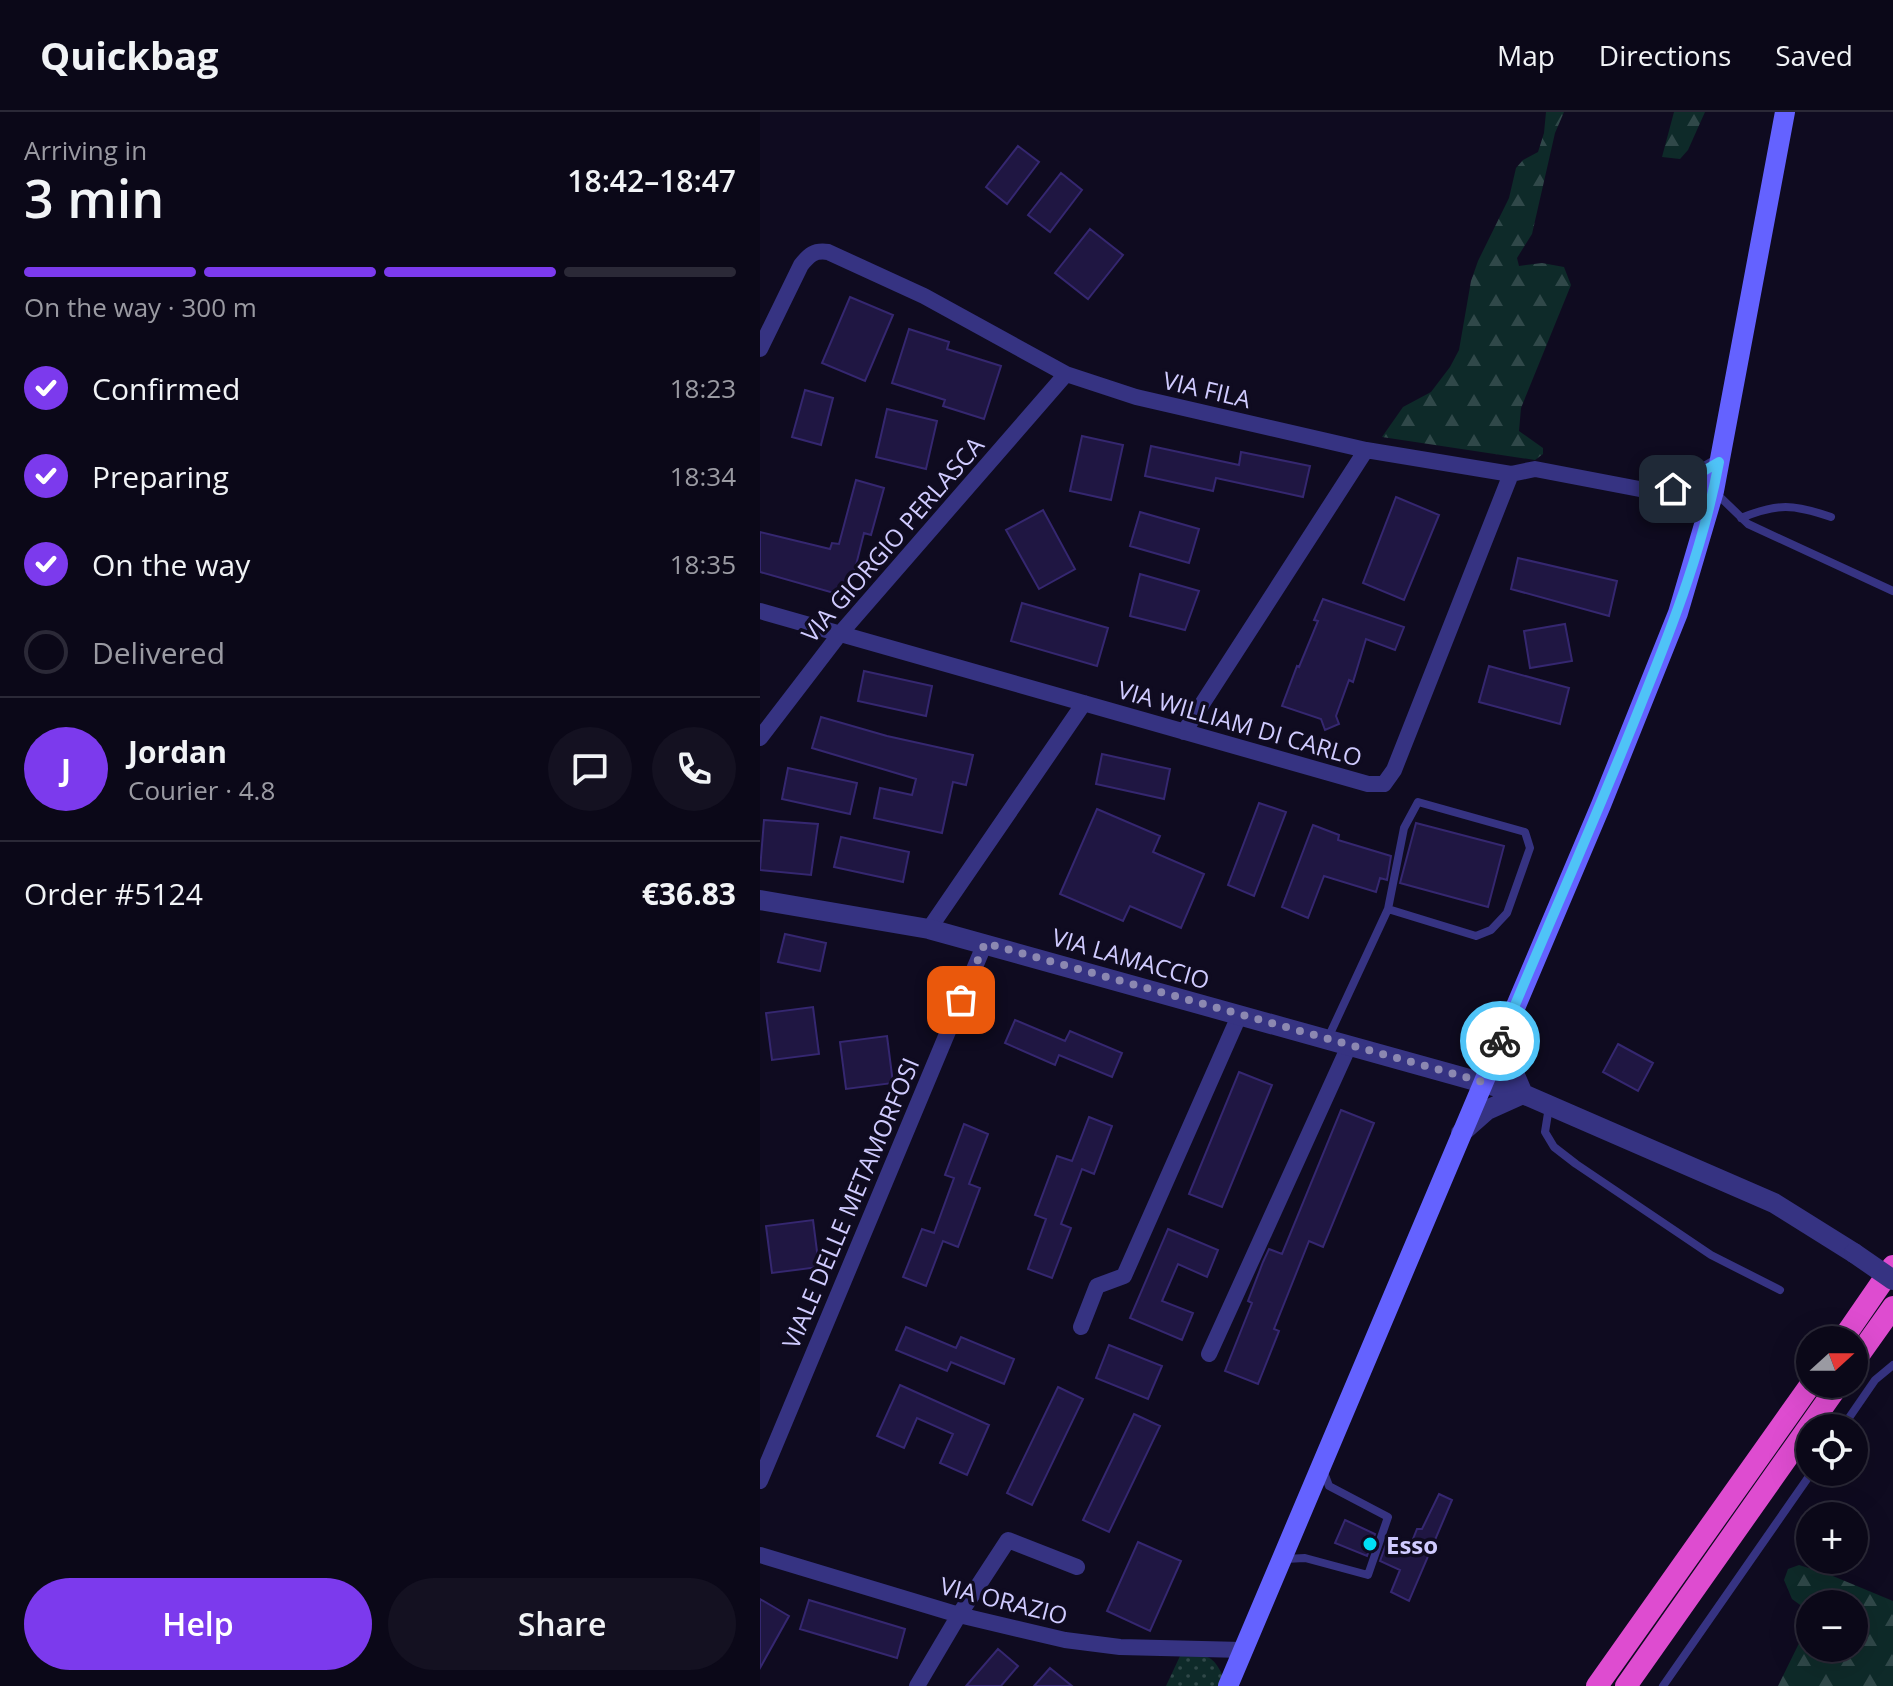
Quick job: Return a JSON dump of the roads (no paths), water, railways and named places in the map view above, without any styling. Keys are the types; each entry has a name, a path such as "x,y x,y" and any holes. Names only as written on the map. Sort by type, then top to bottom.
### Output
{"highway":[{"path":"1852,1326 1893,1266"},
{"path":"1868,1342 1893,1307"},
{"path":"1597,1686 1801,1398"},
{"path":"1626,1686 1829,1398"}],"main road":[{"path":"1228,1686 1601,805 1678,613 1714,491 1785,112"}],"street":[{"name":"VIA FILA","path":"760,349 801,265 818,251 828,252 924,296 1066,374 1136,397 1366,450 1511,474 1535,469 1650,491 1673,489 1719,462"},
{"name":"VIA GIORGIO PERLASCA","path":"760,738 839,635 1066,374"},
{"path":"1184,732 1366,450"},
{"name":"VIA WILLIAM DI CARLO","path":"760,611 1368,784 1384,784 1394,770 1511,474"},
{"path":"929,929 1084,703"},
{"name":"VIA LAMACCIO","path":"760,900 929,929 985,943 1523,1094 1774,1203 1893,1280"},
{"name":"VIALE DELLE METAMORFOSI","path":"760,1481 985,943"},
{"path":"1081,1327 1097,1286 1124,1276 1239,1016"},
{"path":"1461,1133 1487,1110 1523,1094 1505,1052 1505,1031"},
{"path":"1209,1354 1349,1046"},
{"path":"917,1686 1008,1540 1077,1567"},
{"name":"VIA ORAZIO","path":"760,1555 959,1615 1092,1644 1243,1650"}],"lane":[{"path":"1714,491 1748,524 1893,591"},
{"path":"1741,518 1779,505 1800,506 1831,517"},
{"path":"1327,1040 1388,909 1404,828 1418,802 1525,832 1530,848 1507,913 1491,930 1476,936 1388,909"},
{"path":"1549,1106 1545,1132 1554,1147 1711,1255 1780,1290"},
{"path":"1852,1414 1875,1380 1893,1365"},
{"path":"1281,1559 1305,1558 1368,1575 1388,1517 1329,1486 1320,1464"},
{"path":"1663,1686 1802,1486"}],"place":[{"name":"Esso","path":"1370,1544"}]}
